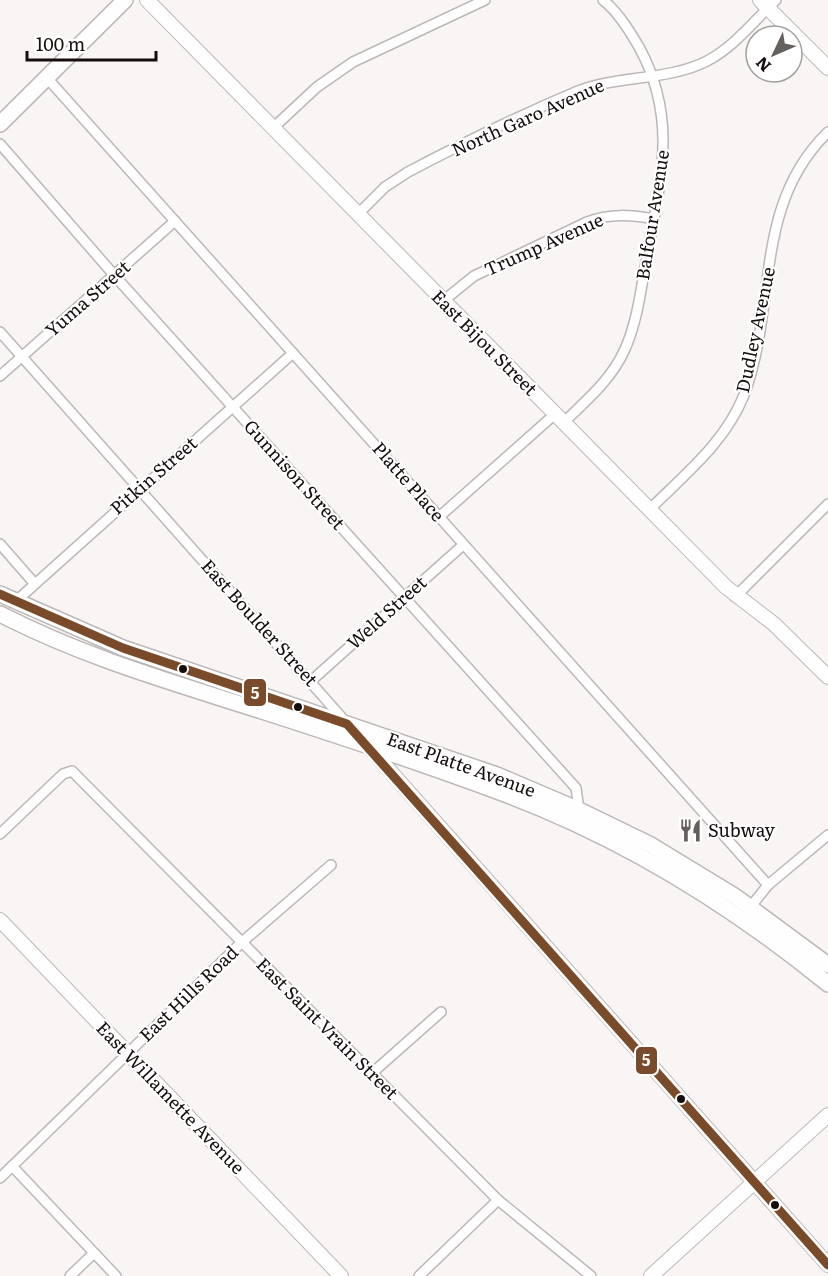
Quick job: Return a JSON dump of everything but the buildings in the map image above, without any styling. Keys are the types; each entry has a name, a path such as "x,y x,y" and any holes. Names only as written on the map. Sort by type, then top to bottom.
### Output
{"main road":[{"path":"0,124 48,79 125,0"},
{"name":"East Platte Avenue","path":"0,594 123,648 497,775 579,810 649,844 746,913 828,965"},
{"name":"East Platte Avenue","path":"0,614 76,650 145,676 368,746 539,807 746,913 828,984"},
{"path":"539,807 549,805 564,811 579,810"},
{"path":"600,837 609,831 629,841 649,844"}],"street":[{"name":"East Bijou Street","path":"147,0 735,597 774,624 828,677"},
{"path":"273,128 317,87 353,62 485,0"},
{"name":"Balfour Avenue","path":"439,517 604,381 625,350 635,323 663,162 665,132 660,99 652,75 630,32 603,0"},
{"path":"768,3 828,68"},
{"name":"North Garo Avenue","path":"358,214 386,187 421,165 578,91 609,82 685,69 708,60 728,46 768,3"},
{"name":"Platte Place","path":"48,79 768,885"},
{"name":"Dudley Avenue","path":"649,510 711,448 737,410 752,368 783,201 802,161 828,132"},
{"name":"Gunnison Street","path":"0,144 114,275 576,788 579,810"},
{"name":"Trump Avenue","path":"443,301 474,276 593,219 623,215 654,219"},
{"name":"Yuma Street","path":"0,376 175,221"},
{"name":"East Boulder Street","path":"0,332 828,1265"},
{"name":"Pitkin Street","path":"15,602 293,353"},
{"path":"735,597 828,504"},
{"path":"0,544 34,583"},
{"name":"Weld Street","path":"311,681 463,545"},
{"path":"402,784 408,760"},
{"name":"East Saint Vrain Street","path":"0,834 63,774 72,771 498,1200 591,1276"},
{"path":"746,913 768,885 828,835"},
{"name":"East Hills Road","path":"0,1178 241,943 331,865"},
{"name":"East Willamette Avenue","path":"0,920 341,1276"},
{"path":"371,1074 441,1012"},
{"path":"651,1276 828,1115"},
{"path":"12,1166 116,1276"},
{"path":"419,1276 498,1200"},
{"path":"70,1276 94,1253"}],"transit line":[{"name":"5","path":"0,594 123,648 347,724 828,1265"}],"place":[{"name":"Subway","path":"690,831"}]}
